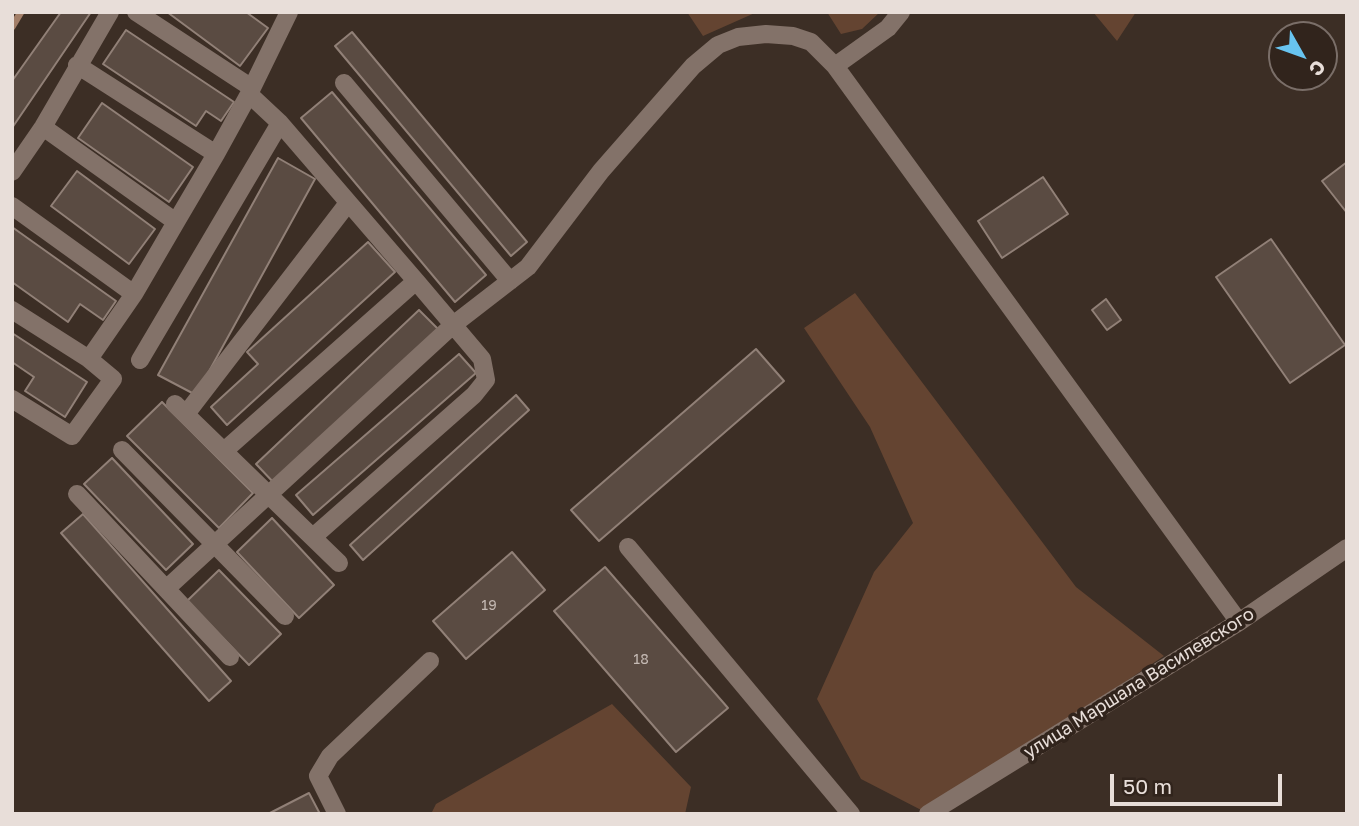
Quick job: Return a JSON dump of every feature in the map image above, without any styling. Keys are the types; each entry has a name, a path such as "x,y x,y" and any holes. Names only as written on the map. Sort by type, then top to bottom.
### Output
{"street":[{"path":"12,172 43,127 110,12"},
{"path":"136,12 250,91 482,359 486,380 474,395 313,537"},
{"path":"89,359 134,294 216,154 289,12"},
{"path":"835,66 888,28 901,12"},
{"path":"166,589 453,325 528,267 601,171 684,76 718,45 738,37 793,36 811,42 835,66 1239,622"},
{"path":"77,65 216,154"},
{"path":"344,83 510,281"},
{"path":"140,360 280,123"},
{"path":"43,127 176,222"},
{"path":"339,563 181,409 348,203"},
{"path":"12,206 134,294"},
{"path":"224,450 416,281"},
{"path":"12,310 89,359 113,379 72,436 12,399"},
{"path":"122,450 285,616"},
{"path":"77,494 230,657"},
{"path":"628,547 851,814"},
{"name":"улица Маршала Василевского","path":"928,814 1346,553"},
{"path":"337,814 318,776 330,756 430,661"}],"shaded area":[{"path":"687,12 757,12 703,36"},
{"path":"827,12 880,12 862,29 841,34"},
{"path":"1093,12 1136,12 1117,41"},
{"path":"855,293 1076,587 1164,656 927,813 861,779 817,699 874,572 913,523 870,427 804,328"},
{"path":"612,704 691,787 685,814 431,814 436,804"}],"building":[{"path":"61,12 91,12 12,128 12,81"},
{"path":"167,12 246,12 268,28 240,66"},
{"path":"126,30 234,102 221,121 206,111 196,126 103,64"},
{"path":"352,32 527,242 511,256 335,46"},
{"path":"332,92 486,275 455,302 301,118"},
{"path":"102,103 193,167 169,202 78,138"},
{"path":"278,158 315,179 196,395 158,375"},
{"path":"1347,162 1347,213 1322,181"},
{"path":"77,171 155,229 129,264 51,206"},
{"path":"1043,177 1068,214 1002,258 978,221"},
{"path":"12,227 116,301 103,320 80,304 68,322 12,282"},
{"path":"1271,239 1345,345 1290,383 1216,277"},
{"path":"368,242 395,272 227,425 211,407 258,364 247,352"},
{"path":"1106,299 1121,320 1107,330 1092,310"},
{"path":"419,310 439,330 275,484 256,464"},
{"path":"12,333 87,382 65,417 25,391 34,377 12,362"},
{"path":"756,349 784,381 599,541 571,510"},
{"path":"459,354 476,373 313,515 296,495"},
{"path":"516,395 529,410 363,560 350,545"},
{"path":"162,402 253,493 219,528 127,436"},
{"path":"112,458 193,544 166,570 84,484"},
{"path":"83,514 231,681 209,701 61,533"},
{"path":"272,518 334,585 299,618 237,552"},
{"path":"512,552 545,590 466,659 433,621"},
{"path":"605,567 728,708 676,752 554,611"},
{"path":"219,570 281,634 249,665 187,601"},
{"path":"309,793 320,814 268,814"}],"waterway":[{"path":"12,27 21,12"}]}
